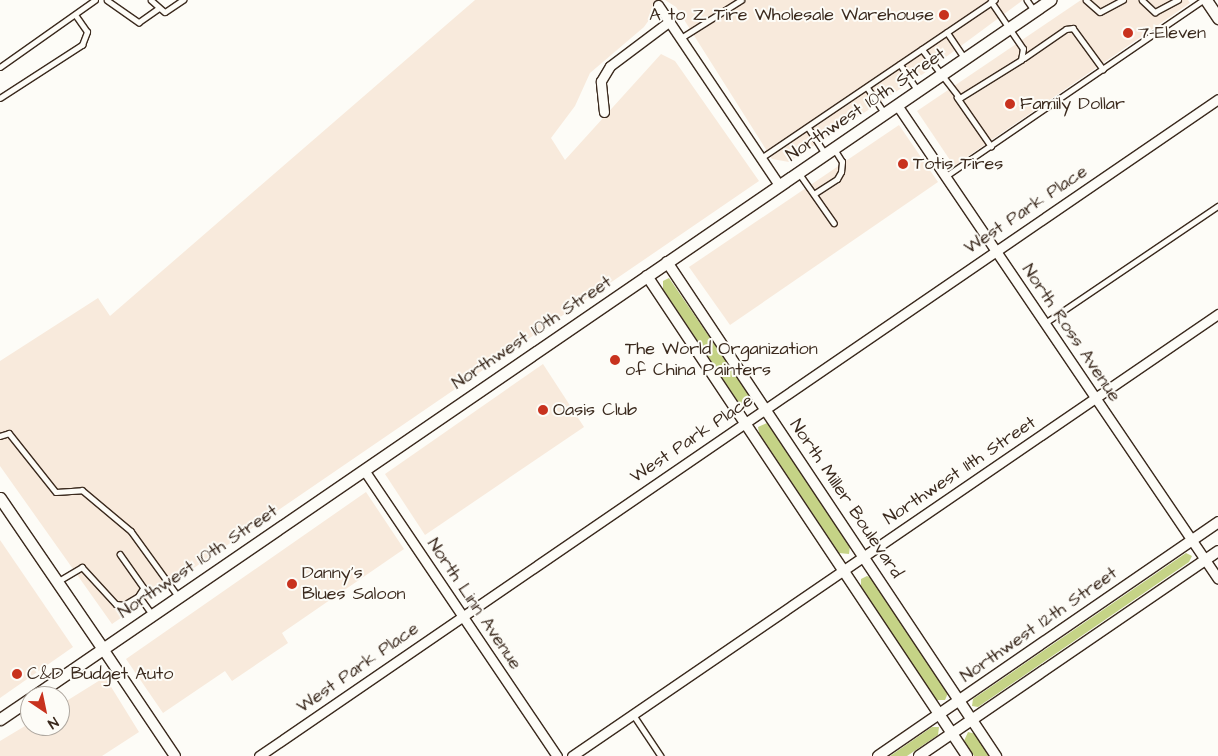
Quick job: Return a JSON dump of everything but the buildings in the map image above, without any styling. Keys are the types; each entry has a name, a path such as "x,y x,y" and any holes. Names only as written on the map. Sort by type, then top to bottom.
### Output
{"main road":[{"name":"Northwest 10th Street","path":"49,686 1050,0"},
{"path":"1207,1 1218,18"},
{"path":"0,498 103,649"},
{"path":"0,719 20,706"}],"street":[{"path":"656,2 779,185"},
{"path":"604,112 600,81 610,66 670,21"},
{"name":"West Park Place","path":"260,756 1218,99"},
{"name":"North Ross Avenue","path":"897,105 1218,579"},
{"name":"North Miller Boulevard","path":"667,262 864,555 996,756"},
{"path":"647,276 967,756"},
{"name":"Northwest 11th Street","path":"572,756 1218,314"},
{"name":"North Linn Avenue","path":"364,470 556,756"},
{"name":"Northwest 12th Street","path":"878,756 1218,522"},
{"path":"918,756 1218,551"},
{"path":"103,649 175,756"}],"lane":[{"path":"0,67 76,16 95,0"},
{"path":"107,0 139,22 159,8"},
{"path":"151,0 165,12 183,0"},
{"path":"681,38 741,0"},
{"path":"1027,0 1034,11"},
{"path":"1086,0 1100,12 1123,0"},
{"path":"1142,0 1155,12 1178,0"},
{"path":"761,158 993,1 1023,49 1021,60"},
{"path":"946,176 1207,1"},
{"path":"0,98 82,45 86,32 76,16"},
{"path":"956,96 966,97 1066,29 1073,28 1103,69"},
{"path":"947,32 965,58"},
{"path":"922,49 991,146"},
{"path":"900,64 918,90"},
{"path":"867,87 884,114"},
{"path":"808,127 829,151 842,162 841,172 837,179 814,194"},
{"path":"798,172 834,223"},
{"path":"1044,324 1218,206"},
{"path":"0,436 9,433 56,492 82,490 131,531 179,597"},
{"path":"57,582 82,567 116,604 124,605 139,596 144,588 120,554"},
{"path":"139,596 152,615"},
{"path":"633,714 661,756"}],"shaded area":[{"path":"475,0 663,0 651,9 654,13 644,27 590,73 575,106 551,138 565,160 661,54 675,61 759,181 112,624 0,466 0,361 98,298 110,316"},
{"path":"665,0 1023,0 923,74 789,162 772,159 676,7"},
{"path":"1081,0 1188,0 1190,3 954,166 917,111"},
{"path":"899,125 938,182 730,325 689,267"},
{"path":"543,364 584,427 425,535 385,474"},
{"path":"366,492 404,549 282,633 288,643 232,681 225,671 163,713 126,659"},
{"path":"0,540 73,647 0,698"},
{"path":"105,677 139,732 102,756 0,756 0,741 20,729 20,736 70,736 70,699"}],"green space":[{"path":"669,278 752,399 750,407 741,406 663,289 663,281"},
{"path":"767,423 850,546 849,554 839,553 759,433 758,427"},
{"path":"1186,553 1192,556 1189,562 978,707 972,706 973,699"},
{"path":"867,576 872,578 948,693 945,700 936,700 861,586 861,579"},
{"path":"932,727 939,727 938,735 907,756 890,756"},
{"path":"968,732 976,734 990,756 974,756 964,741"}],"place":[{"name":"A to Z Tire Wholesale Warehouse","path":"944,15"},
{"name":"7-Eleven","path":"1128,33"},
{"name":"Family Dollar","path":"1010,104"},
{"name":"Totis Tires","path":"903,164"},
{"name":"The World Organization of China Painters","path":"615,360"},
{"name":"Oasis Club","path":"543,410"},
{"name":"Danny's Blues Saloon","path":"292,584"},
{"name":"C&D Budget Auto","path":"17,674"}]}
